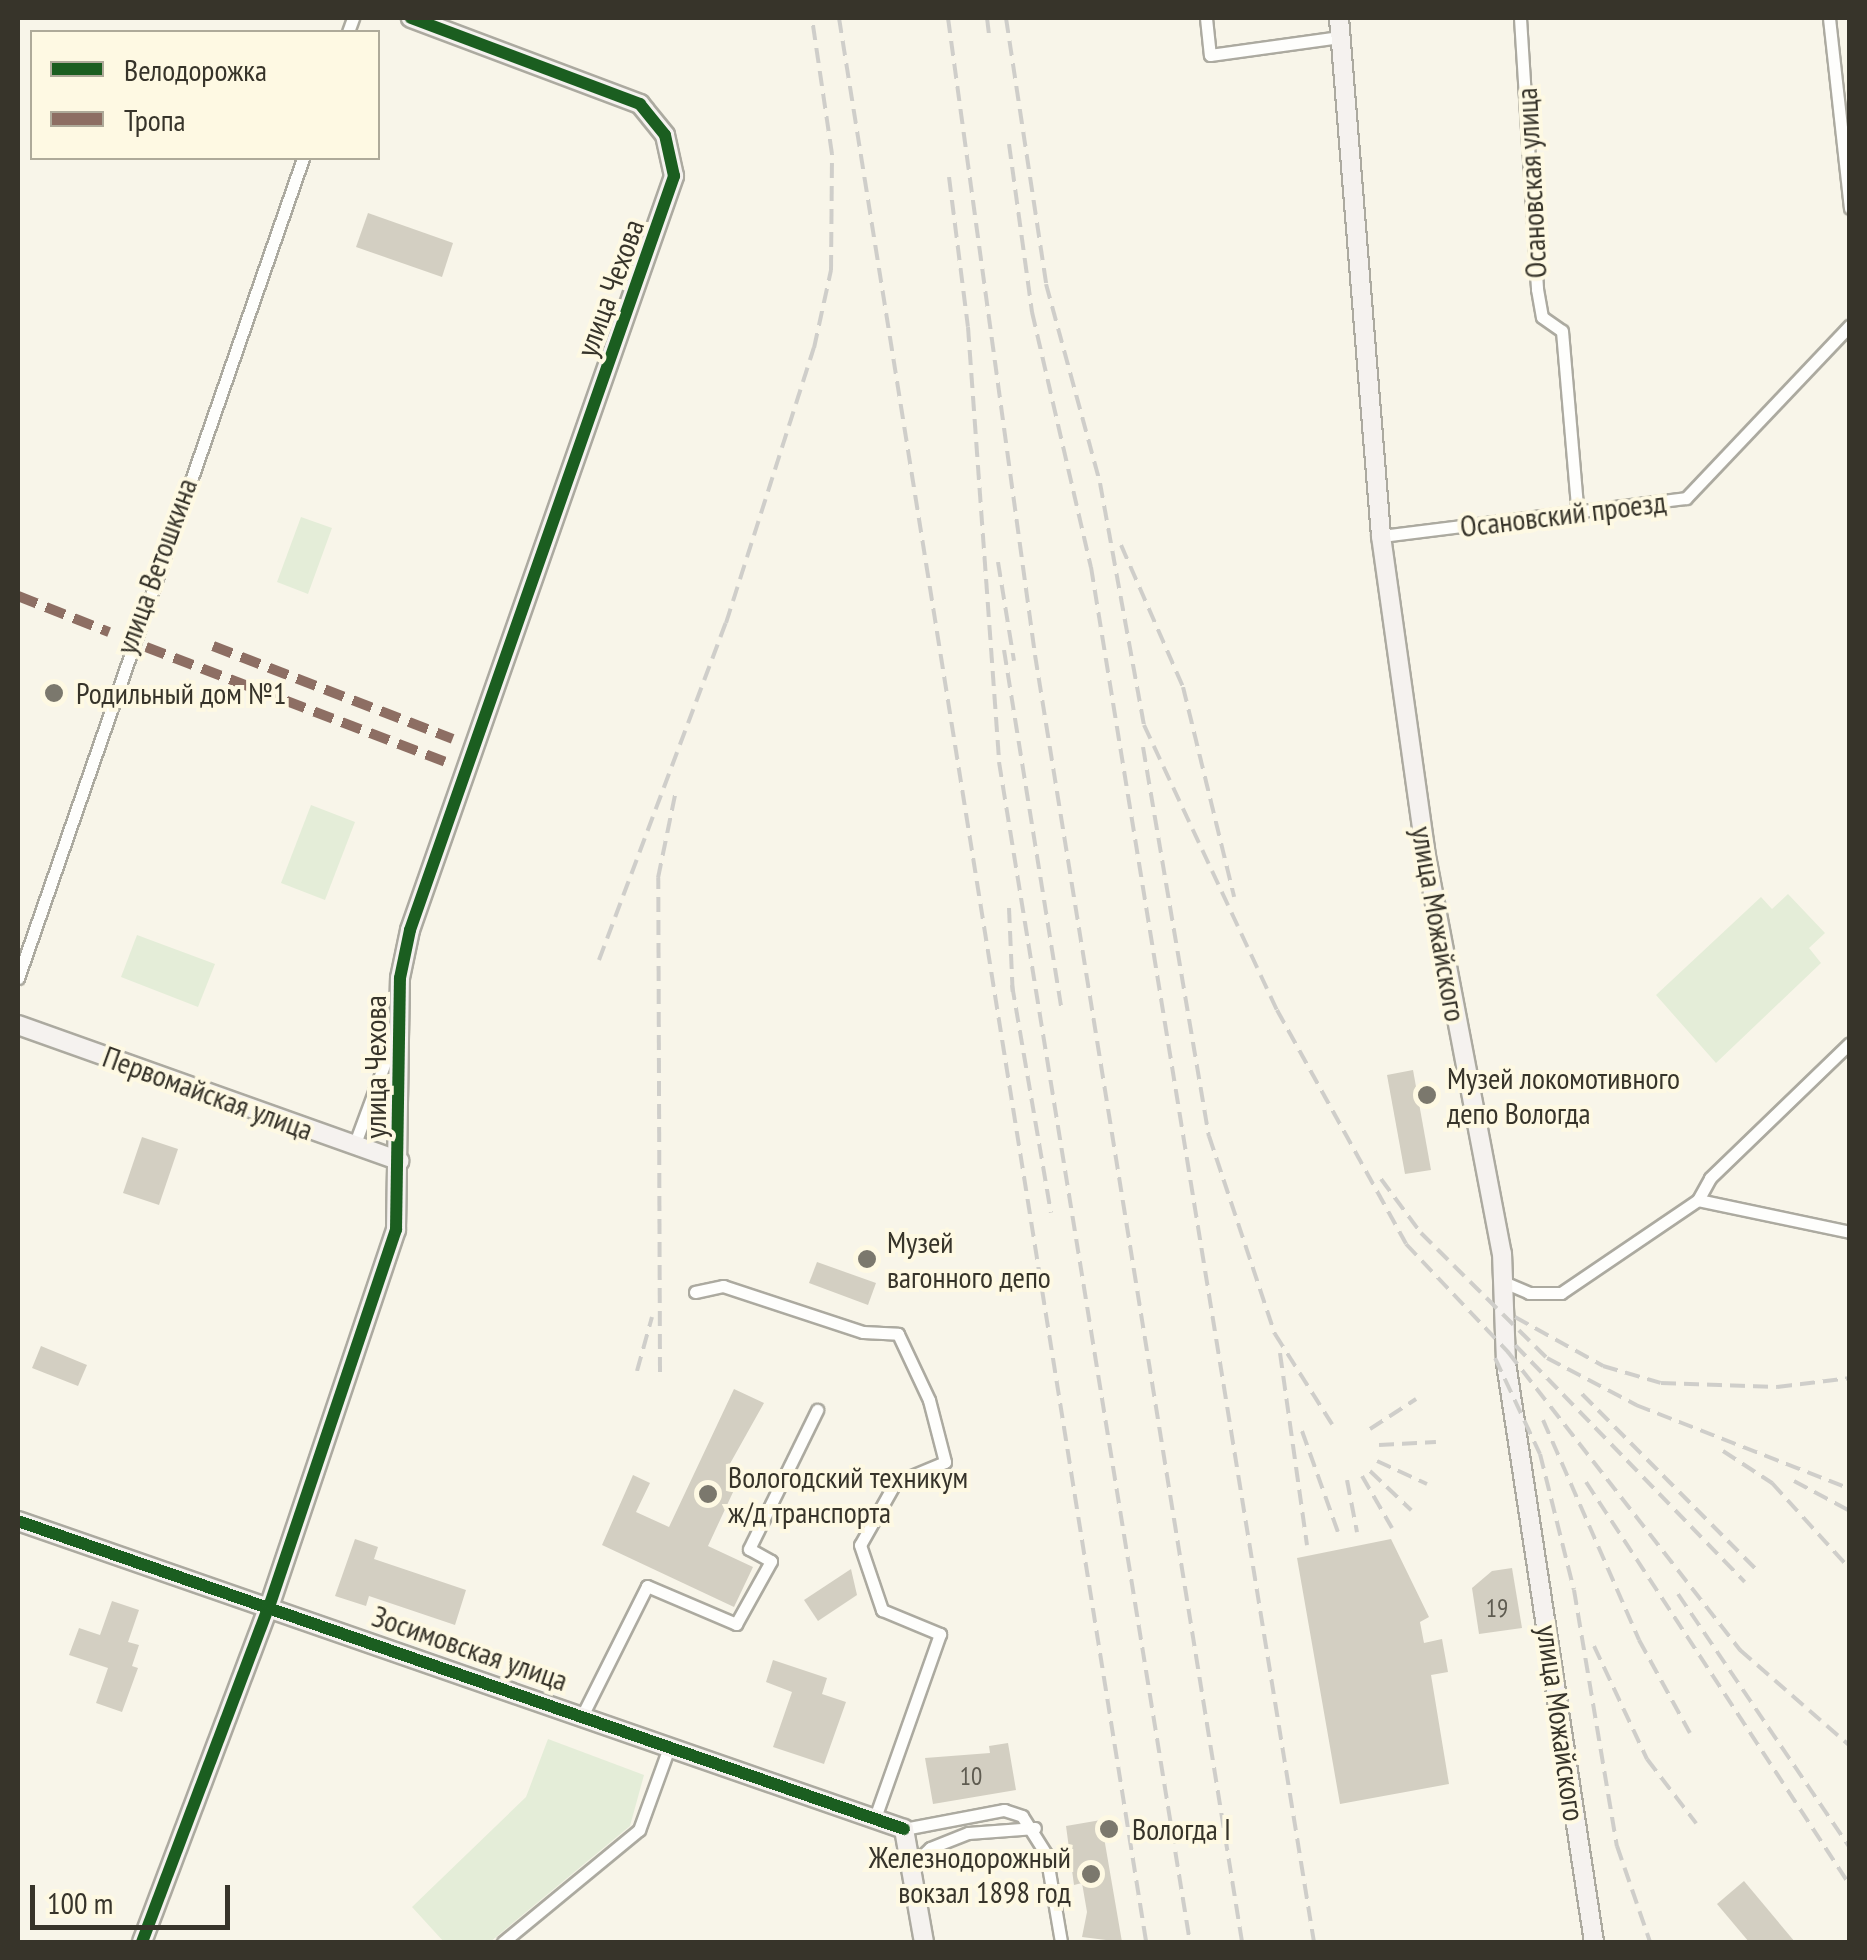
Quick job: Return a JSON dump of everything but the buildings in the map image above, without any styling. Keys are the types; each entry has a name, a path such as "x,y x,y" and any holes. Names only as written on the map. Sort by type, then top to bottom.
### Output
{"street":[{"name":"улица Чехова","path":"142,1942 270,1604 396,1230 399,1025 410,930 670,196 665,135 618,91 411,18"},
{"path":"1206,18 1210,55 1340,37"},
{"name":"улица Можайского","path":"1338,18 1381,536 1425,851 1506,1283 1506,1363 1594,1942"},
{"name":"Осановская улица","path":"1520,18 1536,290 1542,317 1562,331 1578,517"},
{"path":"1829,18 1850,208"},
{"name":"улица Ветошкина","path":"18,978 302,160"},
{"name":"Осановский проезд","path":"1381,536 1578,517 1686,498 1850,325"},
{"name":"Первомайская улица","path":"18,1024 400,1161"},
{"path":"354,1146 399,1025"},
{"path":"1506,1283 1528,1294 1561,1292 1698,1200 1710,1178 1850,1043"},
{"path":"1698,1200 1850,1232"},
{"path":"696,1292 723,1286 863,1332 898,1334 929,1400 945,1462 895,1483 860,1545 882,1610 940,1634 875,1818"},
{"path":"583,1714 647,1586 736,1624 771,1561 749,1549 817,1410"},
{"name":"Зосимовская улица","path":"18,1521 270,1604 904,1829"},
{"path":"503,1942 639,1830 670,1744"},
{"path":"924,1942 904,1829 1004,1810 1034,1828 1061,1942"},
{"path":"912,1866 930,1848 968,1833 1034,1828"}],"green space":[{"path":"301,517 332,528 308,594 277,582"},
{"path":"311,805 355,822 325,900 281,883"},
{"path":"1788,894 1825,933 1809,948 1821,963 1716,1063 1656,995 1761,897 1772,909"},
{"path":"137,935 215,964 198,1007 121,977"},
{"path":"548,1739 644,1775 630,1826 490,1942 444,1942 412,1907 526,1797"}],"railway":[{"path":"599,960 726,623 814,348 831,270 832,154 812,18"},
{"path":"839,18 1146,1942"},
{"path":"948,18 1035,655 1242,1942"},
{"path":"987,18 989,34"},
{"path":"1006,18 1046,284 1100,483 1144,725 1277,1010 1406,1244 1508,1352 1740,1650 1850,1746"},
{"path":"1009,144 1032,312 1091,567 1314,1942"},
{"path":"949,177 968,327 999,762 1190,1942"},
{"path":"1121,545 1183,687 1234,897"},
{"path":"998,562 1014,661"},
{"path":"1004,650 1061,1006"},
{"path":"1143,747 1209,1136 1275,1334 1332,1424"},
{"path":"660,1372 658,878 676,790"},
{"path":"1009,908 1013,998"},
{"path":"1012,985 1051,1213"},
{"path":"1381,1179 1421,1233 1547,1358 1636,1405 1850,1489"},
{"path":"637,1371 652,1317"},
{"path":"1515,1317 1603,1366 1661,1383 1777,1387 1850,1378"},
{"path":"1515,1345 1745,1582"},
{"path":"1280,1353 1307,1545"},
{"path":"1495,1358 1540,1454 1574,1590 1617,1846 1650,1942"},
{"path":"1582,1394 1757,1570"},
{"path":"1370,1429 1416,1399"},
{"path":"1543,1420 1639,1640 1690,1733"},
{"path":"1302,1431 1338,1532"},
{"path":"1379,1445 1436,1442"},
{"path":"1723,1451 1772,1483 1850,1569"},
{"path":"1377,1461 1427,1484"},
{"path":"1370,1471 1411,1510"},
{"path":"1362,1476 1392,1528"},
{"path":"1347,1480 1357,1532"},
{"path":"1794,1481 1850,1511"},
{"path":"1586,1482 1850,1886"},
{"path":"1678,1594 1850,1848"},
{"path":"1594,1646 1647,1759 1696,1823"}],"marked path":[{"path":"18,596 109,632"},
{"path":"213,646 453,739"},
{"path":"146,647 445,762"}],"cycle path":[{"path":"142,1942 270,1604 396,1230 400,978 410,930 674,176 665,135 640,104 411,18"},
{"path":"18,1521 904,1829"}],"place":[{"name":"Родильный дом №1","path":"54,693"},
{"name":"Музей локомотивного депо Вологда","path":"1427,1095"},
{"name":"Музей вагонного депо","path":"867,1259"},
{"name":"Вологодский техникум ж/д транспорта","path":"708,1494"},
{"name":"Вологда I","path":"1109,1829"},
{"name":"Железнодорожный вокзал 1898 год","path":"1091,1874"}]}
